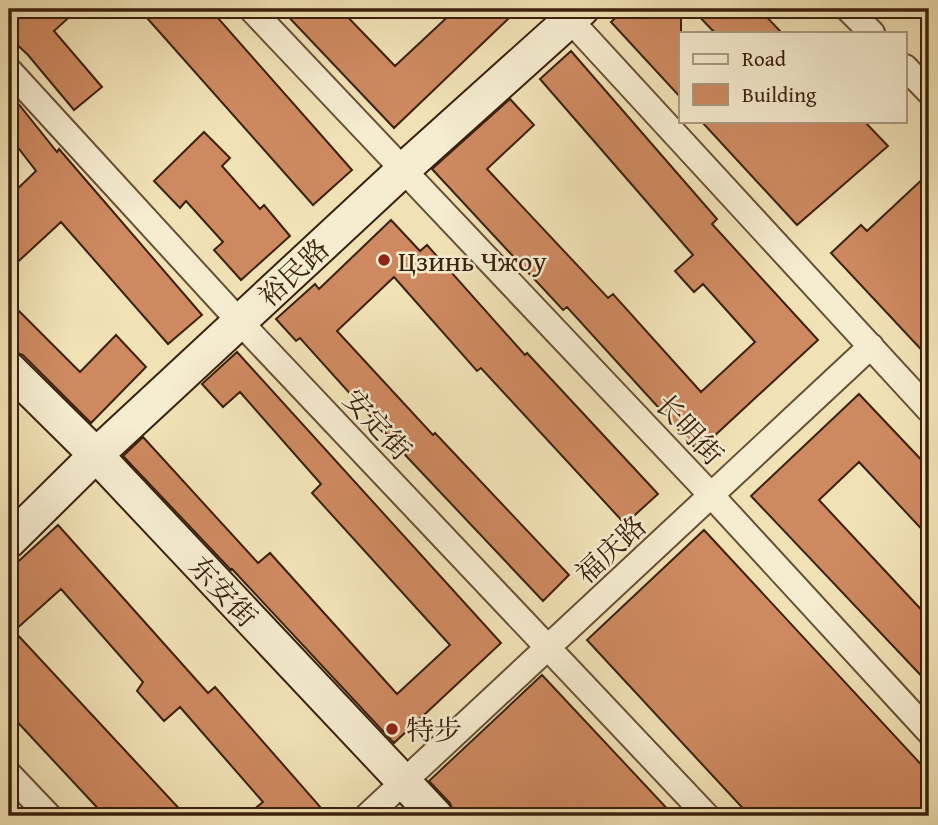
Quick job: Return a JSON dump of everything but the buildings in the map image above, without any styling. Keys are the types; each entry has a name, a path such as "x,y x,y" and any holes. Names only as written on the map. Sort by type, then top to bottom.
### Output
{"street":[{"name":"长明街","path":"251,9 711,495 929,732"},
{"path":"848,9 871,32"},
{"name":"裕民路","path":"9,541 90,462 571,13"},
{"path":"571,13 929,410"},
{"path":"906,68 929,92"},
{"name":"安定街","path":"9,70 240,322 707,816"},
{"name":"福庆路","path":"392,802 547,647 871,346"},
{"name":"东安街","path":"9,369 392,802 436,816"},
{"name":"东安街","path":"9,398 90,462"},
{"path":"9,774 49,816"}],"place":[{"name":"Цзинь Чжоу","path":"384,260"},
{"name":"特步","path":"392,729"}]}
